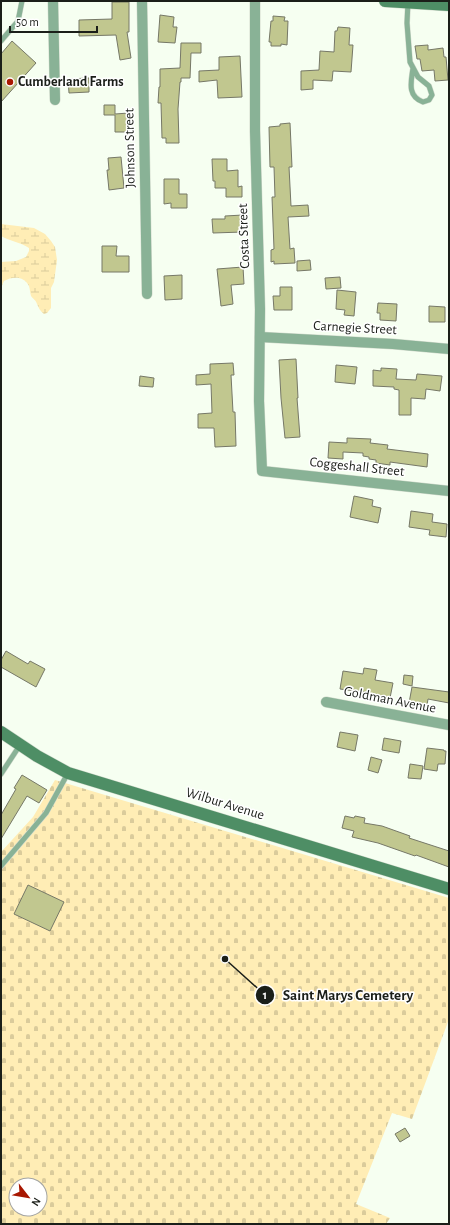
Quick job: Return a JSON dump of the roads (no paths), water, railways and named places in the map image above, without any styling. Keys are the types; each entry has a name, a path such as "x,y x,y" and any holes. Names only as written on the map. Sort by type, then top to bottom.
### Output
{"street":[{"path":"53,1 54,100"},
{"name":"Johnson Street","path":"142,1 147,294"},
{"name":"Costa Street","path":"255,1 255,155 259,252 259,401 262,471"},
{"path":"385,1 449,5"},
{"name":"Carnegie Street","path":"260,337 394,344 449,350"},
{"name":"Coggeshall Street","path":"262,471 449,492"},
{"name":"Goldman Avenue","path":"326,702 449,725"},
{"name":"Wilbur Avenue","path":"1,732 49,763 68,773 449,889"}],"lane":[{"path":"1,41 18,21 22,1"},
{"path":"408,2 407,23 410,62 418,77 429,86 432,95 429,100 423,102 414,96 411,89 413,68"},
{"path":"1,774 20,745"},
{"path":"1,866 46,813 68,773"}],"place":[{"name":"Cumberland Farms","path":"10,82"},
{"name":"Saint Marys Cemetery","path":"225,959"}]}
